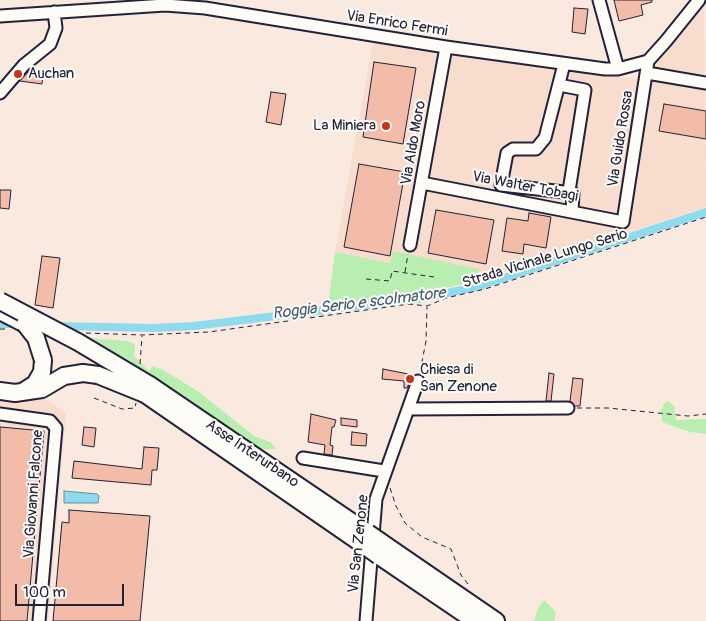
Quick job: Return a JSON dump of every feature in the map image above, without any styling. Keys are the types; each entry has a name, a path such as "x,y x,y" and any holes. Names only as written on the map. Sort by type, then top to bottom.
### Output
{"highway":[{"name":"Asse Interurbano","path":"0,301 78,342 374,545 496,621"},
{"name":"Asse Interurbano","path":"0,311 17,327 147,390"},
{"path":"17,327 39,344 43,360 42,372 35,384 24,391"},
{"path":"0,391 6,393 42,389 64,376 83,373 98,375 147,390"},
{"name":"Asse Interurbano","path":"374,545 475,621"}],"street":[{"path":"599,0 618,69"},
{"path":"648,61 698,0"},
{"name":"Via Enrico Fermi","path":"0,16 165,6 204,8 564,64 618,69 648,61"},
{"path":"0,93 24,65 50,44 56,28 54,12"},
{"name":"Via Aldo Moro","path":"410,244 446,47"},
{"name":"Via Guido Rossa","path":"623,222 648,61"},
{"path":"499,198 507,153 513,149 536,149 542,144 552,119 564,64"},
{"path":"647,73 706,82"},
{"path":"559,84 585,90 569,191"},
{"name":"Via Walter Tobagi","path":"422,183 623,222"},
{"path":"502,185 544,191 573,192 572,212"},
{"name":"Via San Zenone","path":"366,621 376,499 384,471 418,381"},
{"path":"408,409 568,408"},
{"name":"Via Giovanni Falcone","path":"0,414 50,421 56,428 39,621"},
{"path":"303,458 384,471"}],"path":[{"name":"Strada Vicinale Lungo Serio","path":"85,333 142,335 209,332 409,304 427,306 446,298 486,289 706,217"},
{"path":"405,273 410,244"},
{"path":"366,279 390,281 392,271 434,277"},
{"path":"418,381 426,341 427,306"},
{"path":"0,329 17,327"},
{"path":"568,408 608,408 688,416 706,414"},
{"path":"390,486 396,506 405,523 422,537 451,549 461,575 468,584"}],"shaded area":[{"path":"704,0 706,207 477,281 479,269 392,252 390,263 335,252 373,42 655,82 654,65"},
{"path":"0,383 8,388 26,384 66,413 48,621 0,621"}],"green space":[{"path":"392,251 479,269 477,281 422,293 328,305 335,252 390,263"},
{"path":"86,338 127,341 135,344 134,356 149,371 153,366 163,370 199,392 254,436 270,442 277,449 256,449 128,362"},
{"path":"668,401 674,406 676,420 706,419 706,434 690,432 662,422 661,411 664,403"},
{"path":"544,600 556,612 554,621 534,621 538,608"}],"water":[{"path":"64,491 97,494 99,496 98,503 64,503"}],"building":[{"path":"614,0 652,0 652,2 641,5 643,15 619,21"},
{"path":"574,8 588,9 585,34 572,32"},
{"path":"374,62 416,68 403,144 363,137"},
{"path":"28,72 43,74 42,84 20,81"},
{"path":"271,92 286,94 281,125 266,122"},
{"path":"664,104 706,111 706,139 659,131"},
{"path":"359,164 405,172 390,256 344,247"},
{"path":"0,190 11,190 9,209 0,208"},
{"path":"436,210 494,220 486,264 428,253"},
{"path":"529,213 551,217 546,248 524,244 523,254 502,251 507,218 528,221"},
{"path":"42,256 60,258 53,308 35,305"},
{"path":"383,369 413,375 407,388 404,388 404,381 382,379"},
{"path":"549,373 554,374 551,401 546,401"},
{"path":"573,378 583,379 580,406 575,406 570,401"},
{"path":"311,414 336,420 334,427 332,427 330,445 333,446 332,455 324,454 325,445 308,442"},
{"path":"341,418 357,420 357,427 341,425"},
{"path":"0,427 44,431 27,621 0,621"},
{"path":"84,427 96,428 94,447 82,445"},
{"path":"352,432 367,434 366,446 351,445"},
{"path":"144,447 159,448 157,470 152,470 151,485 72,478 74,461 142,469"},
{"path":"69,510 150,516 140,621 53,621 62,522 69,523"}],"waterway":[{"name":"Roggia Serio e scolmatore","path":"55,326 154,328 194,326 423,298 476,287 706,212"},
{"name":"Roggia Serio e scolmatore","path":"0,324 16,324"}],"place":[{"name":"Auchan","path":"18,74"},
{"name":"La Miniera","path":"386,126"},
{"name":"Chiesa di San Zenone","path":"410,379"}]}
